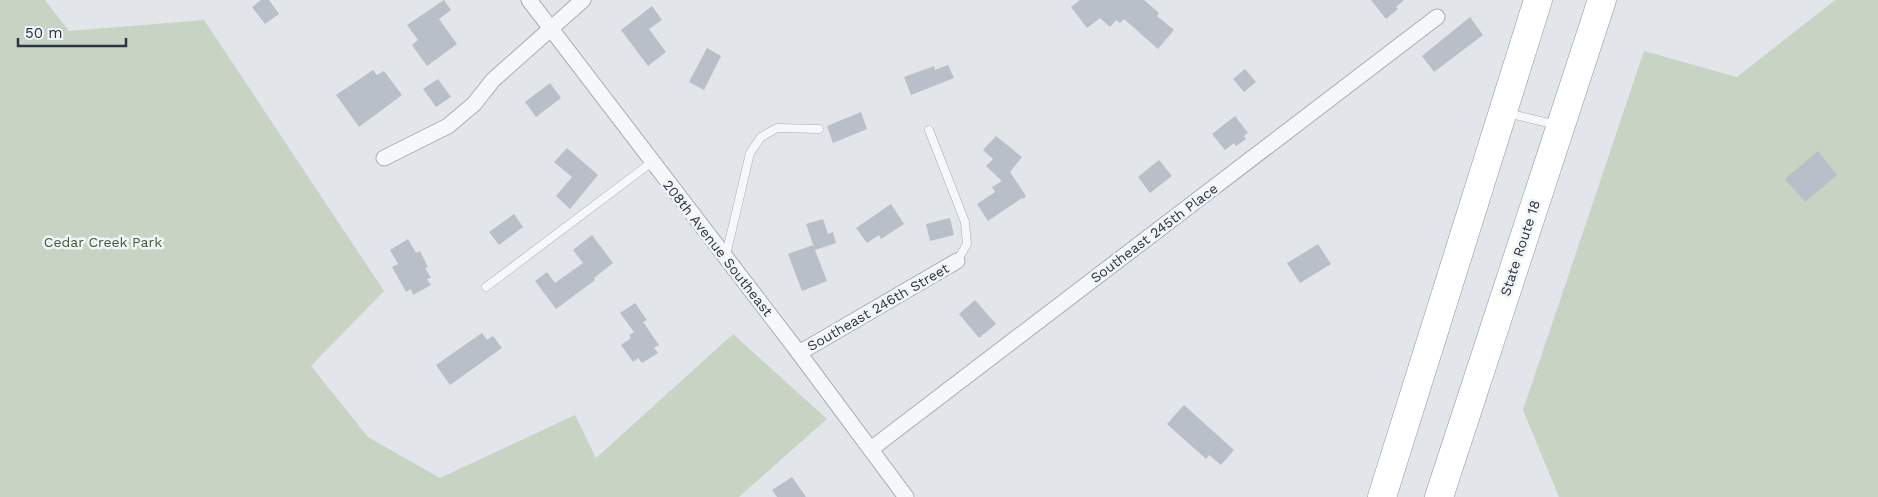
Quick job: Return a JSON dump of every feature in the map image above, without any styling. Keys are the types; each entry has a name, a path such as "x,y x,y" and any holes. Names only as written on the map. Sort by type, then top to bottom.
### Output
{"highway":[{"path":"1382,497 1538,0"},
{"name":"State Route 18","path":"1439,497 1602,0"}],"street":[{"name":"208th Avenue Southeast","path":"529,0 799,353 906,497"},
{"path":"384,158 448,126 474,104 494,80 583,0"},
{"name":"Southeast 245th Place","path":"871,450 1437,17"},
{"name":"Southeast 246th Street","path":"799,353 957,261"}],"lane":[{"path":"1503,112 1560,126"},
{"path":"725,257 750,153 761,137 777,128 819,129"},
{"path":"929,130 965,222 967,244 957,261"},
{"path":"486,287 652,162"}],"green space":[{"name":"Cedar Creek Park","path":"0,0 45,0 69,31 204,20 384,291 311,366 368,437 440,478 575,415 596,458 733,334 827,419 739,497 0,497"},
{"path":"1835,0 1878,0 1878,497 1559,497 1523,410 1644,51 1737,77"}],"building":[{"path":"261,0 269,0 279,14 265,24 252,7"},
{"path":"444,0 451,10 439,19 457,44 427,66 412,45 418,40 407,25"},
{"path":"1080,0 1144,0 1159,13 1157,16 1174,30 1158,49 1124,19 1120,23 1116,20 1110,27 1100,18 1087,28 1071,7"},
{"path":"1371,0 1404,0 1396,7 1398,9 1386,19"},
{"path":"652,6 662,20 649,29 666,52 648,66 621,30"},
{"path":"1470,17 1483,35 1434,72 1422,56"},
{"path":"707,48 721,56 704,90 689,82"},
{"path":"948,65 954,78 911,95 904,77 934,66 935,70"},
{"path":"1245,69 1256,82 1244,92 1233,79"},
{"path":"373,70 377,75 384,71 402,95 359,127 336,95"},
{"path":"438,79 451,97 436,107 423,89"},
{"path":"550,83 561,98 536,117 525,102"},
{"path":"861,112 867,129 833,143 827,126"},
{"path":"1235,116 1248,133 1244,136 1246,139 1236,146 1234,143 1225,150 1212,134"},
{"path":"996,136 1022,157 1010,172 1026,196 988,221 977,204 995,192 992,187 1002,181 986,166 993,159 983,150"},
{"path":"567,148 598,175 570,209 556,196 572,177 554,162"},
{"path":"1818,151 1837,175 1805,202 1785,179"},
{"path":"1159,160 1172,176 1150,193 1138,177"},
{"path":"891,204 904,224 881,239 879,235 867,243 856,228"},
{"path":"514,214 523,227 499,245 489,232"},
{"path":"950,218 954,235 930,241 926,224"},
{"path":"823,219 828,234 833,232 836,243 815,250 806,224"},
{"path":"592,235 613,263 594,278 595,280 556,309 535,281 547,272 555,283 583,263 573,250"},
{"path":"408,239 416,253 420,251 428,267 425,268 431,278 427,279 431,285 413,295 411,289 406,292 392,267 398,264 390,250"},
{"path":"1318,244 1331,264 1300,283 1287,263"},
{"path":"813,245 827,281 802,291 788,254"},
{"path":"975,300 996,324 979,338 959,314"},
{"path":"635,303 647,320 643,322 659,345 654,348 658,353 642,363 638,358 633,362 621,345 631,338 629,335 634,332 620,313"},
{"path":"482,333 487,340 493,336 502,348 450,385 436,365"},
{"path":"1184,405 1234,450 1221,465 1209,455 1206,459 1167,424"},
{"path":"792,477 806,497 777,497 772,490"}]}
